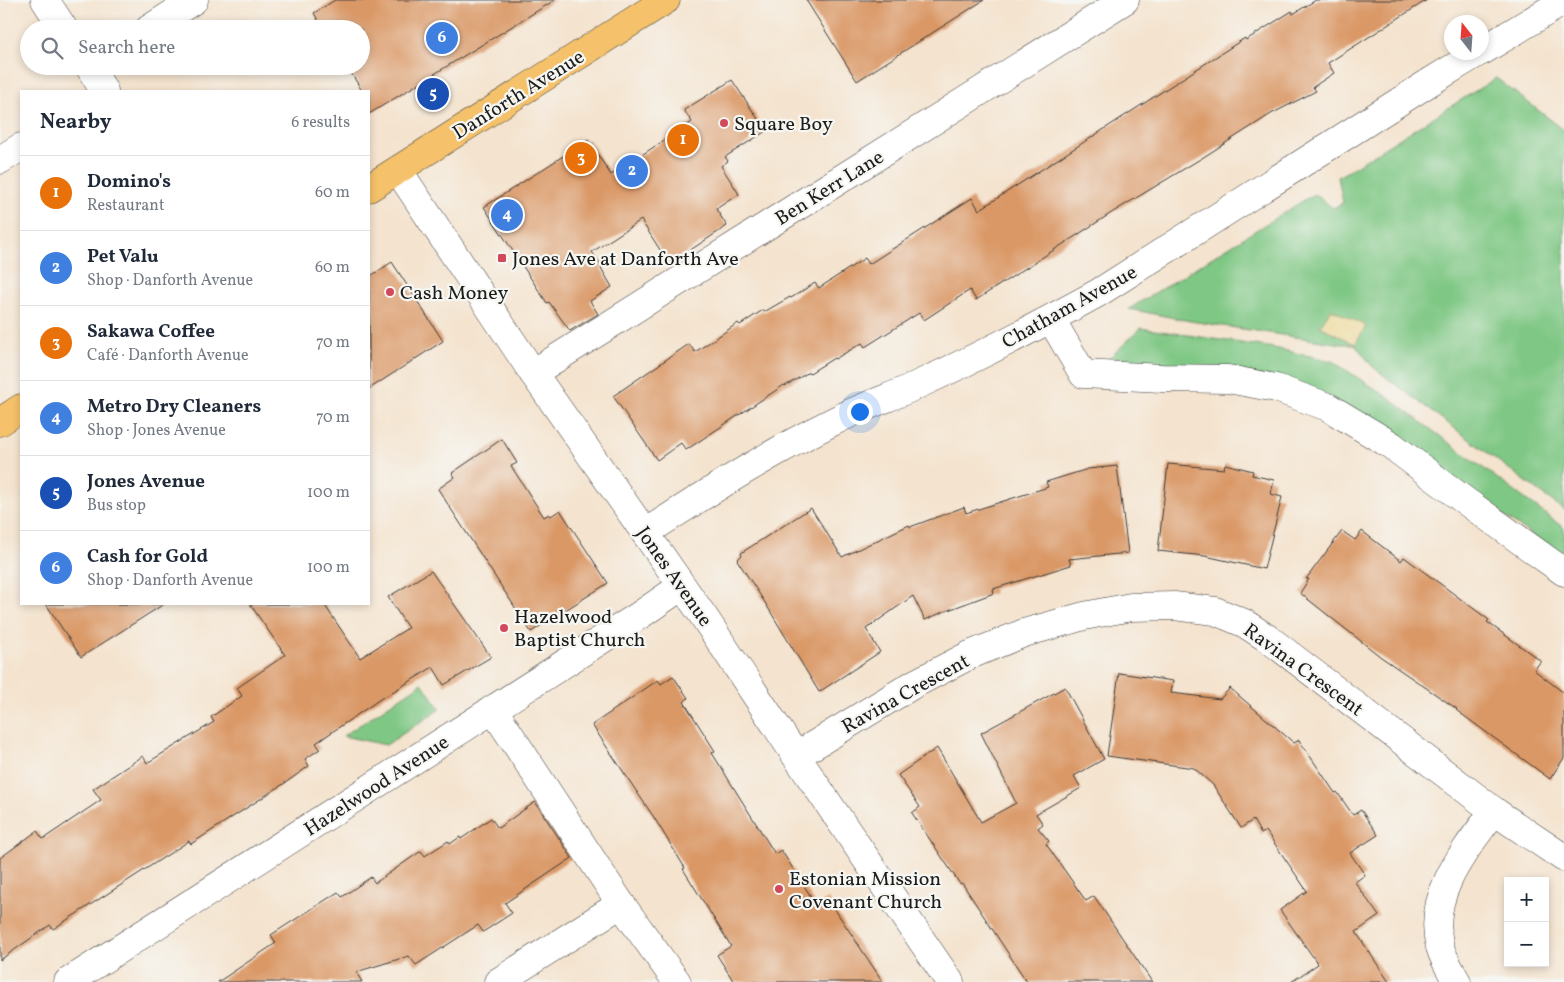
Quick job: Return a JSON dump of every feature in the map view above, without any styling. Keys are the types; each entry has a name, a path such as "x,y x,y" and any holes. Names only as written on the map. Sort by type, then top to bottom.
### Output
{"main road":[{"name":"Danforth Avenue","path":"370,187 666,0"},
{"path":"0,422 20,409"}],"street":[{"path":"45,0 58,20"},
{"path":"163,20 194,0"},
{"name":"Ben Kerr Lane","path":"533,373 1125,0"},
{"name":"Chatham Avenue","path":"1489,46 1555,3"},
{"name":"Chatham Avenue","path":"645,533 708,493 856,410 912,388 965,363 1098,293 1467,60"},
{"path":"94,75 103,90"},
{"path":"0,160 20,148"},
{"name":"Jones Avenue","path":"398,170 533,373 704,617 946,980"},
{"path":"1051,319 1083,374 1228,379 1276,388 1328,407 1391,445 1564,572"},
{"name":"Hazelwood Avenue","path":"68,982 493,710 682,586"},
{"name":"Ravina Crescent","path":"796,756 914,684 970,655 1024,633 1084,616 1131,607 1174,606 1215,612 1244,623 1270,640 1494,811 1564,858"},
{"path":"493,710 621,904 677,982"},
{"path":"1457,982 1447,965 1440,946 1438,927 1440,903 1448,880 1466,849 1494,811"},
{"path":"498,982 621,904"}],"green space":[{"path":"1496,78 1564,130 1564,510 1372,366 1355,344 1341,344 1190,321 1129,309 1314,194 1333,208 1343,203 1338,177"},
{"path":"1141,328 1274,348 1332,361 1382,393 1564,528 1564,557 1335,401 1102,365"},
{"path":"422,683 440,709 386,745 343,736"}],"sand":[{"path":"1331,309 1366,326 1355,344 1320,326"}],"building":[{"path":"335,0 555,0 370,113 370,90 361,90 352,75 370,75 370,20 318,20 314,13"},
{"path":"806,0 984,0 857,81"},
{"path":"1316,0 1427,0 1328,63 1334,73 1313,87 1316,91 1271,114 976,300 970,290 924,320 919,313 865,347 862,343 810,373 784,385 686,450 681,443 657,460 613,396 689,344 695,352 738,323 740,325 763,310 764,312 791,298 815,283 819,288 865,258 869,264 972,198 979,210 1245,38 1246,40 1292,11 1293,14"},
{"path":"732,80 766,131 725,157 728,161 721,166 739,194 716,209 727,226 669,264 641,220 592,252 603,267 601,268 612,287 590,301 598,314 570,331 549,302 547,303 484,207 588,140 611,175 692,122 684,110"},
{"path":"392,262 443,341 370,388 370,276"},
{"path":"502,439 517,463 511,466 544,517 549,514 551,516 560,510 608,583 531,632 438,489 455,477 452,473"},
{"path":"1168,464 1224,469 1225,464 1253,471 1252,475 1274,480 1271,494 1282,497 1264,569 1205,556 1158,551"},
{"path":"1117,466 1128,553 1069,559 1071,565 993,589 994,593 925,620 913,596 866,629 880,652 819,692 737,560 742,555 741,553 811,508 842,557 909,525 910,527 964,507 966,513 1048,487 1046,482 1088,469"},
{"path":"1342,531 1355,540 1362,531 1401,561 1404,557 1489,620 1487,622 1541,661 1534,670 1564,693 1564,758 1550,779 1457,709 1381,657 1300,593 1309,579 1306,579"},
{"path":"431,571 491,657 444,685 433,667 386,695 316,743 320,749 305,759 309,766 288,781 191,844 189,841 53,929 50,925 0,960 0,858 37,831 43,839 101,800 93,789 143,756 147,763 214,722 211,717 242,696 237,688 285,655 251,605 325,605 360,658 408,628 388,597"},
{"path":"47,605 162,605 81,657"},
{"path":"1119,673 1173,681 1171,693 1220,699 1230,688 1294,743 1299,740 1335,793 1337,792 1353,815 1361,810 1378,835 1350,853 1365,875 1355,882 1379,916 1356,932 1389,982 1291,982 1318,964 1280,910 1307,891 1266,831 1261,834 1253,820 1241,828 1213,785 1194,768 1107,756"},
{"path":"673,676 688,698 684,702 715,751 712,753 775,854 781,850 817,906 828,899 883,982 734,982 717,955 731,946 683,869 685,868 653,816 592,725 658,680 661,684"},
{"path":"1065,687 1104,759 1074,776 1081,788 1036,814 1043,824 1038,828 1049,841 1046,844 1086,901 1094,896 1152,982 1027,982 962,883 960,884 912,813 920,807 898,775 937,748 981,822 1016,803 981,733"},
{"path":"535,802 572,858 505,903 512,913 483,932 478,925 416,965 409,956 356,972 362,982 218,982 276,943 271,935 338,892 342,897 371,877 375,883 421,851 425,856 448,841 450,844 460,837 461,839 491,818 498,828"}],"place":[{"name":"Cash for Gold","path":"442,38"},
{"name":"Jones Avenue","path":"433,94"},
{"name":"Square Boy","path":"724,123"},
{"name":"Domino's","path":"683,140"},
{"name":"Sakawa Coffee","path":"581,158"},
{"name":"Pet Valu","path":"632,171"},
{"name":"Metro Dry Cleaners","path":"507,215"},
{"name":"Jones Ave at Danforth Ave","path":"502,258"},
{"name":"Cash Money","path":"390,292"},
{"name":"Hazelwood Baptist Church","path":"504,628"},
{"name":"Estonian Mission Covenant Church","path":"779,889"}]}
